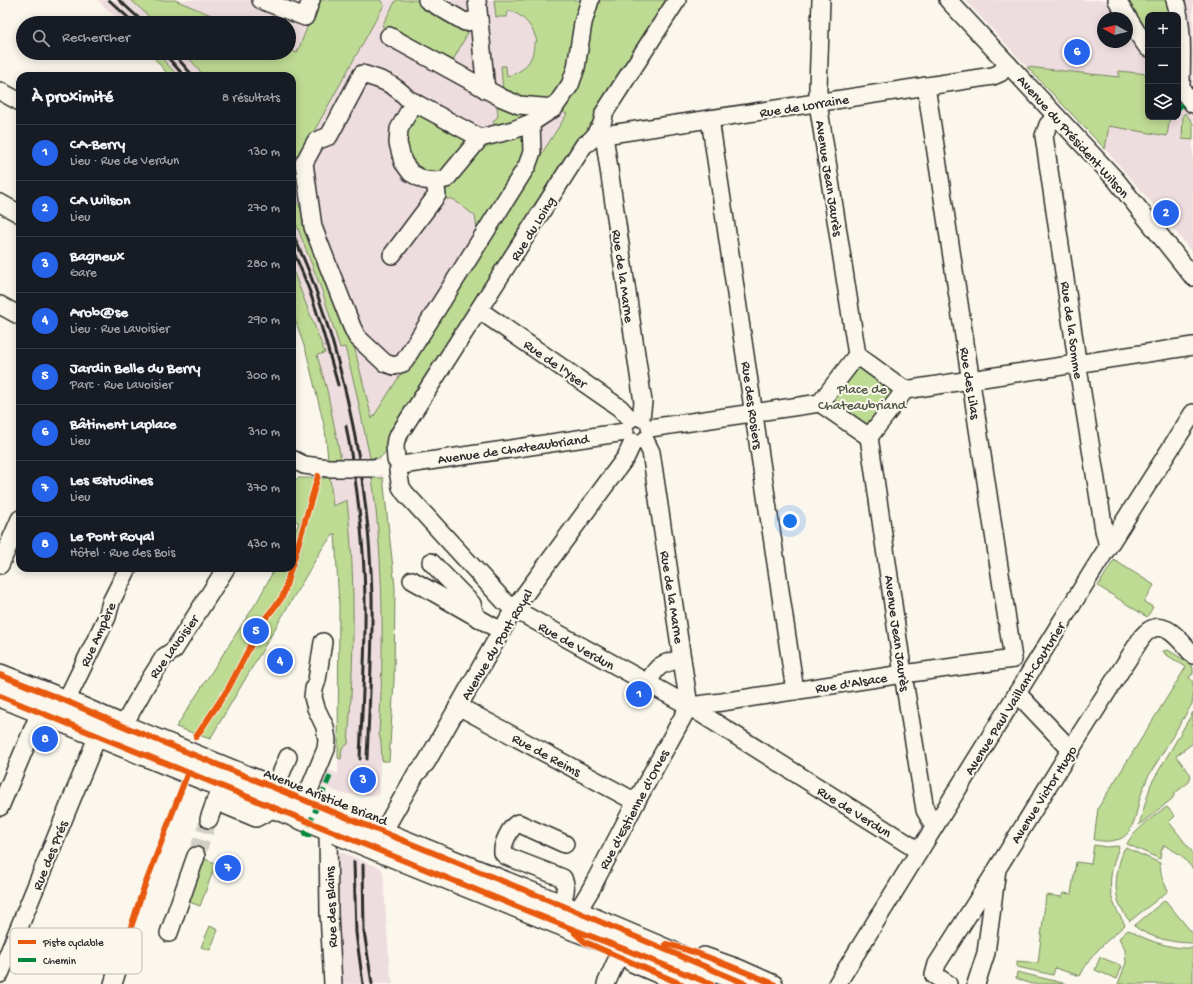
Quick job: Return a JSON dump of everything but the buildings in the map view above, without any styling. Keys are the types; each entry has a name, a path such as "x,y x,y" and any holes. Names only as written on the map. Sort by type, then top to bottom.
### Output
{"main road":[{"name":"Avenue Aristide Briand","path":"0,675 66,701 123,726 334,826 379,837 568,914 642,939 753,982"},
{"name":"Avenue Aristide Briand","path":"0,696 98,736 218,794 305,800 334,826"},
{"name":"Avenue Aristide Briand","path":"568,914 624,948 711,984"}],"street":[{"path":"261,0 305,17 311,0"},
{"path":"428,0 465,22 479,20"},
{"path":"477,0 486,90"},
{"path":"414,102 400,129 398,143 402,162 411,173 424,180 435,181 446,179 480,138 513,130 531,123 554,108 570,85 576,68 583,23 590,0"},
{"name":"Rue du Loing","path":"397,465 395,446 396,439 584,145 591,142 601,133 604,113 677,0"},
{"name":"Avenue Jean Jaurès","path":"821,0 818,103 857,355"},
{"name":"Avenue du Président Wilson","path":"948,0 1116,180 1193,277"},
{"path":"1117,0 1145,44"},
{"path":"1175,0 1178,9 1180,29 1180,84"},
{"path":"389,36 486,90 519,105 554,108"},
{"name":"Rue de Lorraine","path":"601,133 710,120 993,76 1000,73 1008,64"},
{"path":"480,138 408,99 399,90 383,80 362,74 329,136 316,141 304,162 313,227 352,327 357,337 385,363 394,366 402,363 528,166 532,152 531,123"},
{"name":"Rue des Lilas","path":"926,86 1013,659"},
{"path":"1181,88 1193,104"},
{"path":"0,91 16,100"},
{"name":"Rue de la Somme","path":"1056,116 1048,126 1044,136 1077,363 1104,530 1108,546"},
{"name":"Rue des Rosiers","path":"710,120 795,691"},
{"name":"Rue de la Marne","path":"601,133 643,402 638,430 651,452 689,706"},
{"path":"392,255 437,195 435,181"},
{"path":"0,203 16,212"},
{"path":"0,305 16,314"},
{"name":"Rue de l'Yser","path":"479,310 620,408 638,430"},
{"path":"905,390 857,355 820,403 869,437 905,390 1193,346"},
{"name":"Avenue de Chateaubriand","path":"296,461 304,465 328,468 376,468 820,403"},
{"name":"Avenue Paul Vaillant-Couturier","path":"838,984 1108,546 1193,413"},
{"name":"Avenue du Pont Royal","path":"379,837 416,774 426,762 514,609 626,457 638,430"},
{"name":"Avenue Jean Jaurès","path":"869,437 903,674 925,810 934,826"},
{"name":"Rue de Verdun","path":"397,465 401,487 405,493 504,601 514,609 689,706 919,852"},
{"path":"0,565 16,528"},
{"path":"431,562 472,604 476,617"},
{"name":"Rue Ampère","path":"66,701 107,617 111,602 126,572"},
{"name":"Rue Lavoisier","path":"123,726 144,687 164,656 174,650 223,572"},
{"path":"412,580 501,631"},
{"name":"Avenue Victor Hugo","path":"976,984 986,953 997,869 1142,637 1151,629 1158,628 1169,630 1178,637 1193,655"},
{"path":"305,800 326,749 327,740 325,728 313,697 323,642"},
{"path":"647,684 654,671 661,664 682,659"},
{"path":"1013,659 1032,670"},
{"name":"Rue d'Alsace","path":"689,706 1013,659"},
{"path":"1017,693 1070,750"},
{"name":"Rue de Reims","path":"458,706 636,802"},
{"name":"Rue d'Estienne d'Orves","path":"568,914 591,889 636,802 689,706"},
{"path":"0,807 40,712"},
{"name":"Rue des Prés","path":"19,928 98,736"},
{"path":"275,798 288,757"},
{"path":"209,819 218,794"},
{"path":"565,844 518,823 511,828 502,848 503,853 506,856 563,878 566,884 568,914"},
{"name":"Rue des Blains","path":"333,984 329,914 334,826"},
{"path":"169,933 196,856"},
{"path":"948,984 934,975 937,964 997,869"},
{"name":"Avenue Aristide Briand","path":"568,914 585,942 681,984"},
{"name":"Rue des Prés","path":"0,974 10,950"},
{"path":"606,984 618,957"},
{"path":"113,984 116,974"},
{"name":"Avenue Aristide Briand","path":"753,982 774,984"}],"shaded area":[{"path":"97,0 640,0 372,419 381,460 393,562 395,609 394,681 389,761 380,761 379,796 343,794 317,784 324,768 338,774 339,605 331,484 325,429 307,355 296,322 296,72 166,72 156,60 296,60 296,16 114,16"},
{"path":"965,0 1193,0 1193,254 1162,212 1160,213 1105,149"},
{"path":"336,850 381,868 383,873 390,971 393,984 339,984"}],"green space":[{"path":"131,0 175,0 213,16 148,16"},
{"path":"318,0 380,0 384,5 296,164 296,72 201,72 191,60 296,60 297,53"},
{"path":"396,0 418,0 470,29 451,64 382,26"},
{"path":"494,0 585,0 573,61 552,102 527,100 503,93 501,66 506,66 507,76 519,72 530,60 534,48 534,42 537,42 536,37 523,18 508,10 507,17 496,17"},
{"path":"595,0 672,0 389,448 380,458 370,458 345,347 340,348 322,291 296,223 296,200 329,276 353,342 372,419 567,114 561,111"},
{"path":"1125,0 1168,0 1170,12 1145,12 1145,30"},
{"path":"156,60 163,60 174,72 166,72"},
{"path":"1027,67 1119,77 1119,71 1145,74 1145,120 1170,120 1167,136 1109,126 1105,149"},
{"path":"498,105 538,113 496,127 493,122 498,116"},
{"path":"419,113 466,137 467,144 442,173 423,173 405,154 408,122"},
{"path":"1185,113 1193,123 1193,140 1182,139 1183,115"},
{"path":"522,133 529,138 529,152 477,229 475,216 453,199 446,199 443,194 479,146"},
{"path":"296,278 325,353 317,355 327,390 341,459 328,459 325,429 307,355 296,322"},
{"name":"Place de Chateaubriand","path":"855,367 860,367 891,390 892,395 869,425 865,425 834,403 833,399"},
{"path":"298,478 330,478 333,506 347,500 352,561 353,652 348,744 342,748 341,759 338,758 339,605 335,533 323,547 210,739 176,727 258,600 273,572 296,572 296,529 299,523 296,521 296,479"},
{"path":"372,478 383,478 395,587 394,681 389,761 382,761 379,734 382,670 382,606 379,542"},
{"path":"1114,560 1154,585 1144,602 1153,607 1147,617 1098,586"},
{"path":"1168,650 1189,663 1193,668 1193,674 1189,677 1193,682 1192,704 1148,777 1133,823 1127,834 1116,840 1094,840 1098,808 1186,667 1165,654 1163,651"},
{"path":"1193,712 1193,743 1176,756 1191,775 1189,782 1175,793 1172,799 1139,825 1151,784"},
{"path":"1167,807 1175,816 1169,822 1193,853 1193,869 1181,855 1164,845 1161,851 1160,859 1127,844 1133,835 1144,824"},
{"path":"1094,845 1119,847 1112,869 1110,884 1112,899 1125,925 1089,960 1080,976 1055,968 1053,975 1017,967 1017,961 1038,963 1046,895 1062,897 1063,893 1071,894 1076,862 1091,864"},
{"path":"1126,848 1160,863 1162,877 1168,890 1130,921 1126,917 1118,901 1116,886 1119,864 1124,849"},
{"path":"204,859 216,863 200,906 189,902"},
{"path":"1165,900 1193,934 1193,943 1178,942 1154,937 1134,926"},
{"path":"210,926 218,930 210,950 201,947"},
{"path":"1128,930 1161,944 1180,948 1193,948 1193,984 1118,984 1126,963 1125,950 1119,938"},
{"path":"1100,957 1122,966 1117,979 1095,970"},
{"path":"1017,972 1067,984 1031,984 1016,978"}],"tunnel":[{"path":"196,856 209,819"}],"railway":[{"path":"109,0 126,16"},
{"path":"119,0 136,16"},
{"path":"170,60 181,72"},
{"path":"179,60 190,72"},
{"path":"296,241 313,282 337,358 347,397 362,476 367,516 372,596 367,759"},
{"path":"296,258 312,299 338,385"},
{"path":"346,426 359,511 365,598 364,678 360,759"},
{"path":"354,862 356,933 363,984"},
{"path":"363,865 364,931 372,984"}],"marked path":[{"path":"311,836 305,834 331,774"}],"cycle path":[{"path":"296,552 318,476"},
{"path":"196,737 228,689 264,620 281,599 290,572"},
{"path":"0,675 561,905 746,984"},
{"path":"0,696 567,927 711,984"},
{"path":"131,928 142,893 188,772"},
{"path":"575,933 585,942 681,984"},
{"path":"666,944 707,957 774,984"}],"place":[{"name":"Bâtiment Laplace","path":"1077,52"},
{"name":"CA Wilson","path":"1166,213"},
{"name":"Jardin Belle du Berry","path":"256,631"},
{"name":"Arob@se","path":"280,661"},
{"name":"CA-Berry","path":"639,694"},
{"name":"Le Pont Royal","path":"45,739"},
{"name":"Bagneux","path":"363,780"},
{"name":"Les Estudines","path":"228,868"}]}
